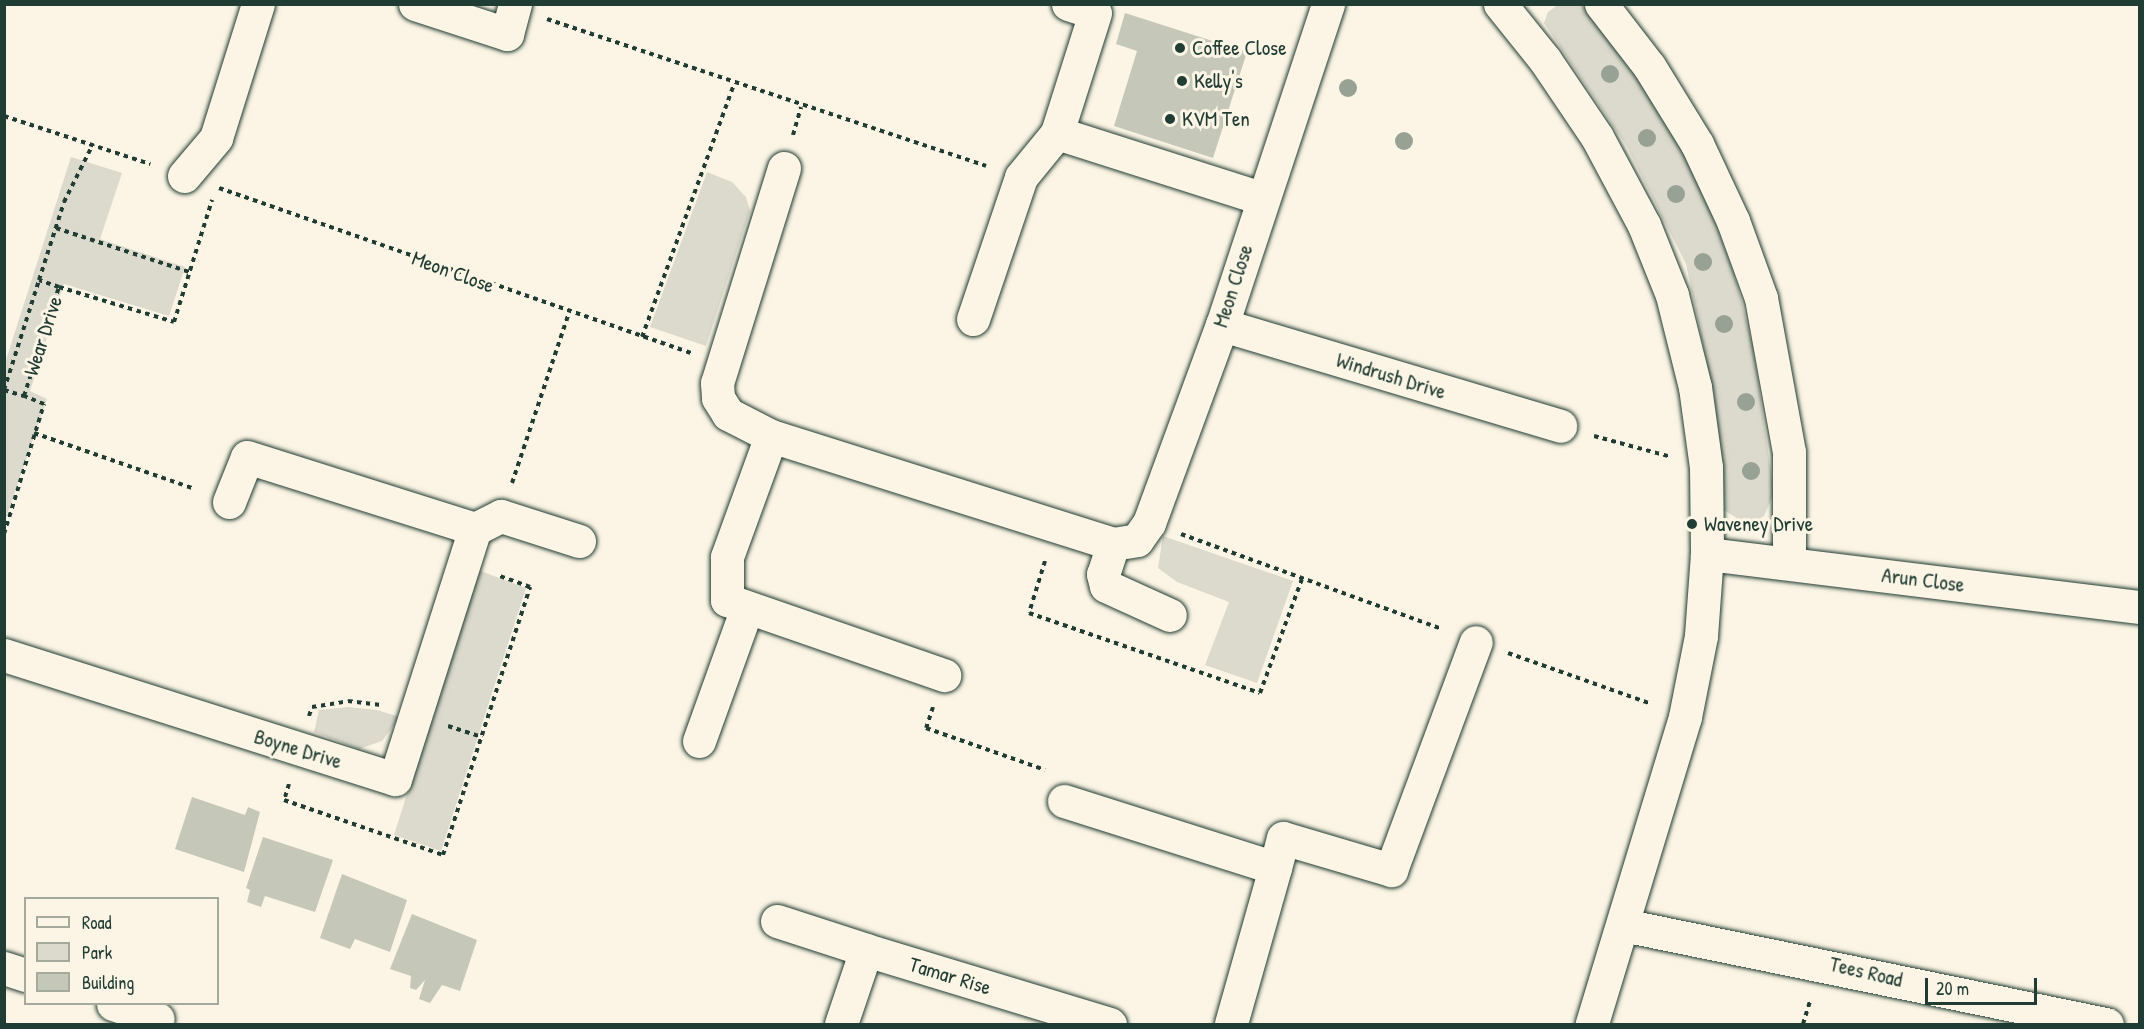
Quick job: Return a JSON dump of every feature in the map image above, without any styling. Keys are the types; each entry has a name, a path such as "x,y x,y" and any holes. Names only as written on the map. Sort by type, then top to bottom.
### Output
{"street":[{"path":"184,176 216,138 258,4"},
{"path":"415,4 507,34 515,6"},
{"path":"973,320 1021,177 1057,133 1095,13 1068,4"},
{"name":"Meon Close","path":"1113,544 1137,540 1149,523 1222,325 1261,198 1328,4"},
{"path":"1601,4 1649,66 1697,144 1761,298 1789,452 1789,563"},
{"path":"1516,10 1597,137 1644,225 1672,295 1695,387 1706,467 1707,555 1701,636 1685,717 1592,1024"},
{"path":"1057,133 1261,198"},
{"path":"784,168 723,364 718,398 728,414 771,436 1113,544 1103,574 1106,586 1170,615"},
{"name":"Windrush Drive","path":"1222,325 1560,426"},
{"path":"771,436 727,557 727,600 944,675"},
{"path":"230,502 247,458 488,523 579,541"},
{"name":"Boyne Drive","path":"4,655 395,779 461,583 488,523"},
{"name":"Arun Close","path":"1707,555 1789,563 2139,607"},
{"path":"699,741 747,608"},
{"path":"1232,1024 1283,838 1390,870 1476,642"},
{"path":"1064,801 1275,868"},
{"name":"Tamar Rise","path":"777,921 1110,1024"},
{"name":"Tees Road","path":"1623,925 2107,1024"},
{"path":"841,1024 866,950"},
{"path":"4,968 24,974"},
{"path":"116,1005 158,1018"}],"path":[{"path":"515,6 734,84 1021,177"},
{"path":"642,337 734,84"},
{"path":"4,116 184,176"},
{"name":"Wear Drive","path":"4,534 44,404 24,396 59,286 39,280 56,228 93,144"},
{"name":"Meon Close","path":"189,272 216,187 569,313 723,364"},
{"path":"56,228 189,272 174,322 59,286"},
{"path":"24,396 5,390 39,280"},
{"path":"488,523 569,313"},
{"path":"1560,426 1706,467"},
{"path":"34,433 230,502"},
{"path":"1149,523 1685,717"},
{"path":"944,675 926,728 1071,779 1064,801"}],"green space":[{"path":"1559,4 1582,5 1600,23 1670,127 1705,196 1734,273 1753,346 1774,493 1764,516 1749,526 1724,510 1713,391 1686,264 1626,145 1544,23 1548,12"},
{"path":"71,157 122,173 100,239 185,267 169,316 64,284 30,391 47,399 5,521 5,363"},
{"path":"707,172 732,182 746,197 750,211 706,346 650,327"},
{"path":"1163,536 1293,581 1257,683 1205,665 1229,602 1177,582 1158,568"},
{"path":"478,570 526,588 441,851 394,835"},
{"path":"348,707 377,710 400,717 382,741 359,749 314,732 319,710"}],"building":[{"path":"1125,13 1247,52 1213,158 1114,126 1137,51 1116,44"},
{"path":"192,797 245,815 248,807 260,812 244,872 175,849"},
{"path":"263,837 333,860 315,912 265,896 261,907 247,902 250,890 246,888"},
{"path":"342,874 407,900 390,952 355,939 350,949 320,938"},
{"path":"412,914 477,940 460,991 442,985 430,1003 419,999 425,980 416,990 410,988 411,976 390,969"}],"place":[{"name":"Coffee Close","path":"1180,48"},
{"name":"Kelly's","path":"1182,81"},
{"name":"KVM Ten","path":"1170,119"},
{"name":"Waveney Drive","path":"1692,524"}]}
